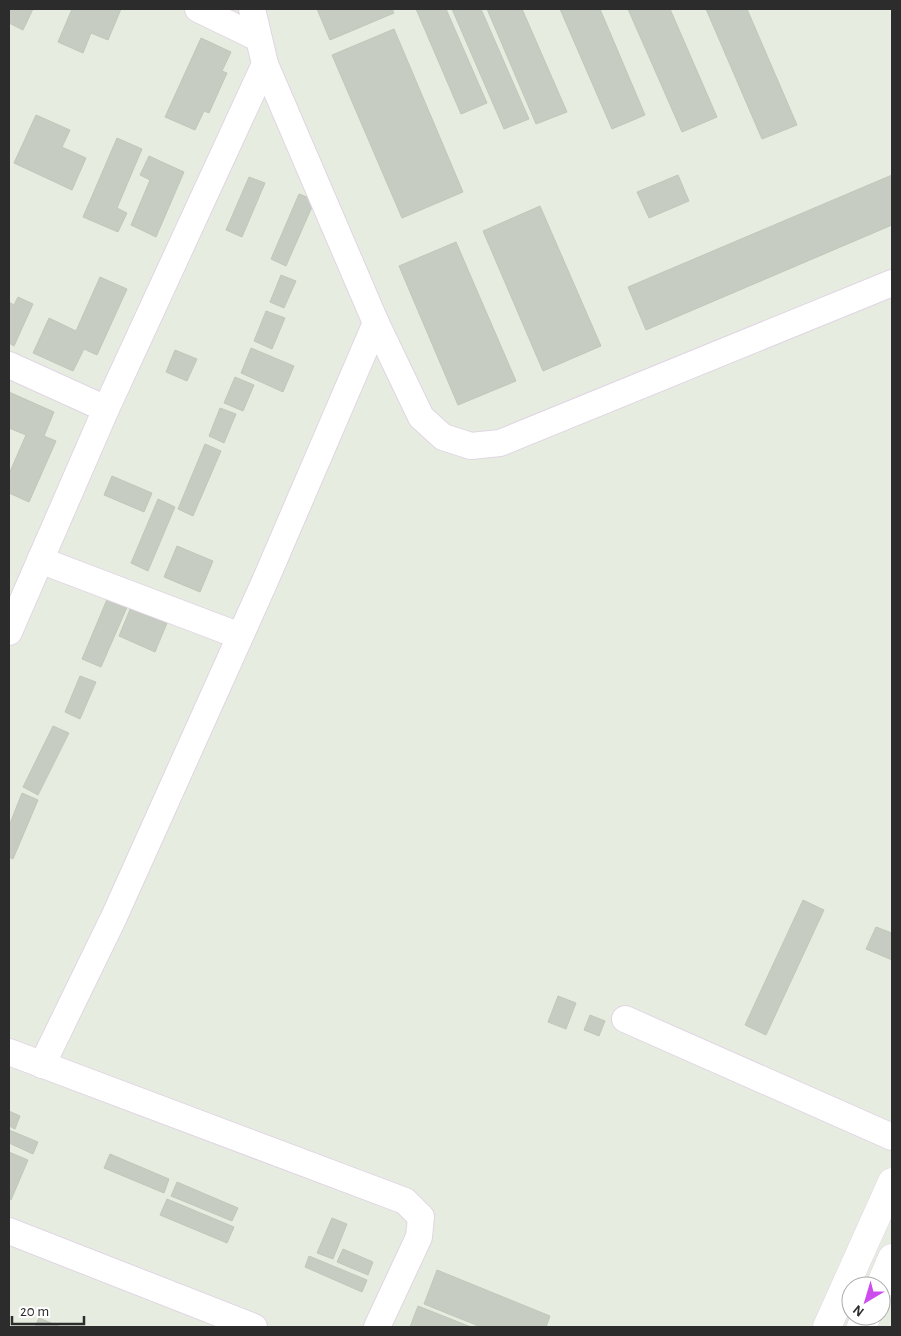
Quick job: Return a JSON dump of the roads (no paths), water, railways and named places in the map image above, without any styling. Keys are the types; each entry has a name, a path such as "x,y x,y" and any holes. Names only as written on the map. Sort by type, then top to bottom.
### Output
{"main road":[{"path":"827,1327 892,1182"}],"street":[{"path":"198,9 258,38"},
{"path":"252,9 265,64 376,323 421,417 444,437 471,446 500,443 892,283"},
{"path":"9,632 106,409 265,64"},
{"path":"42,1065 114,918 240,636 376,323"},
{"path":"9,365 106,409"},
{"path":"40,560 240,636"},
{"path":"625,1019 892,1137"},
{"path":"9,1052 405,1201 421,1217 419,1237 377,1327"},
{"path":"9,1231 254,1327"}]}
